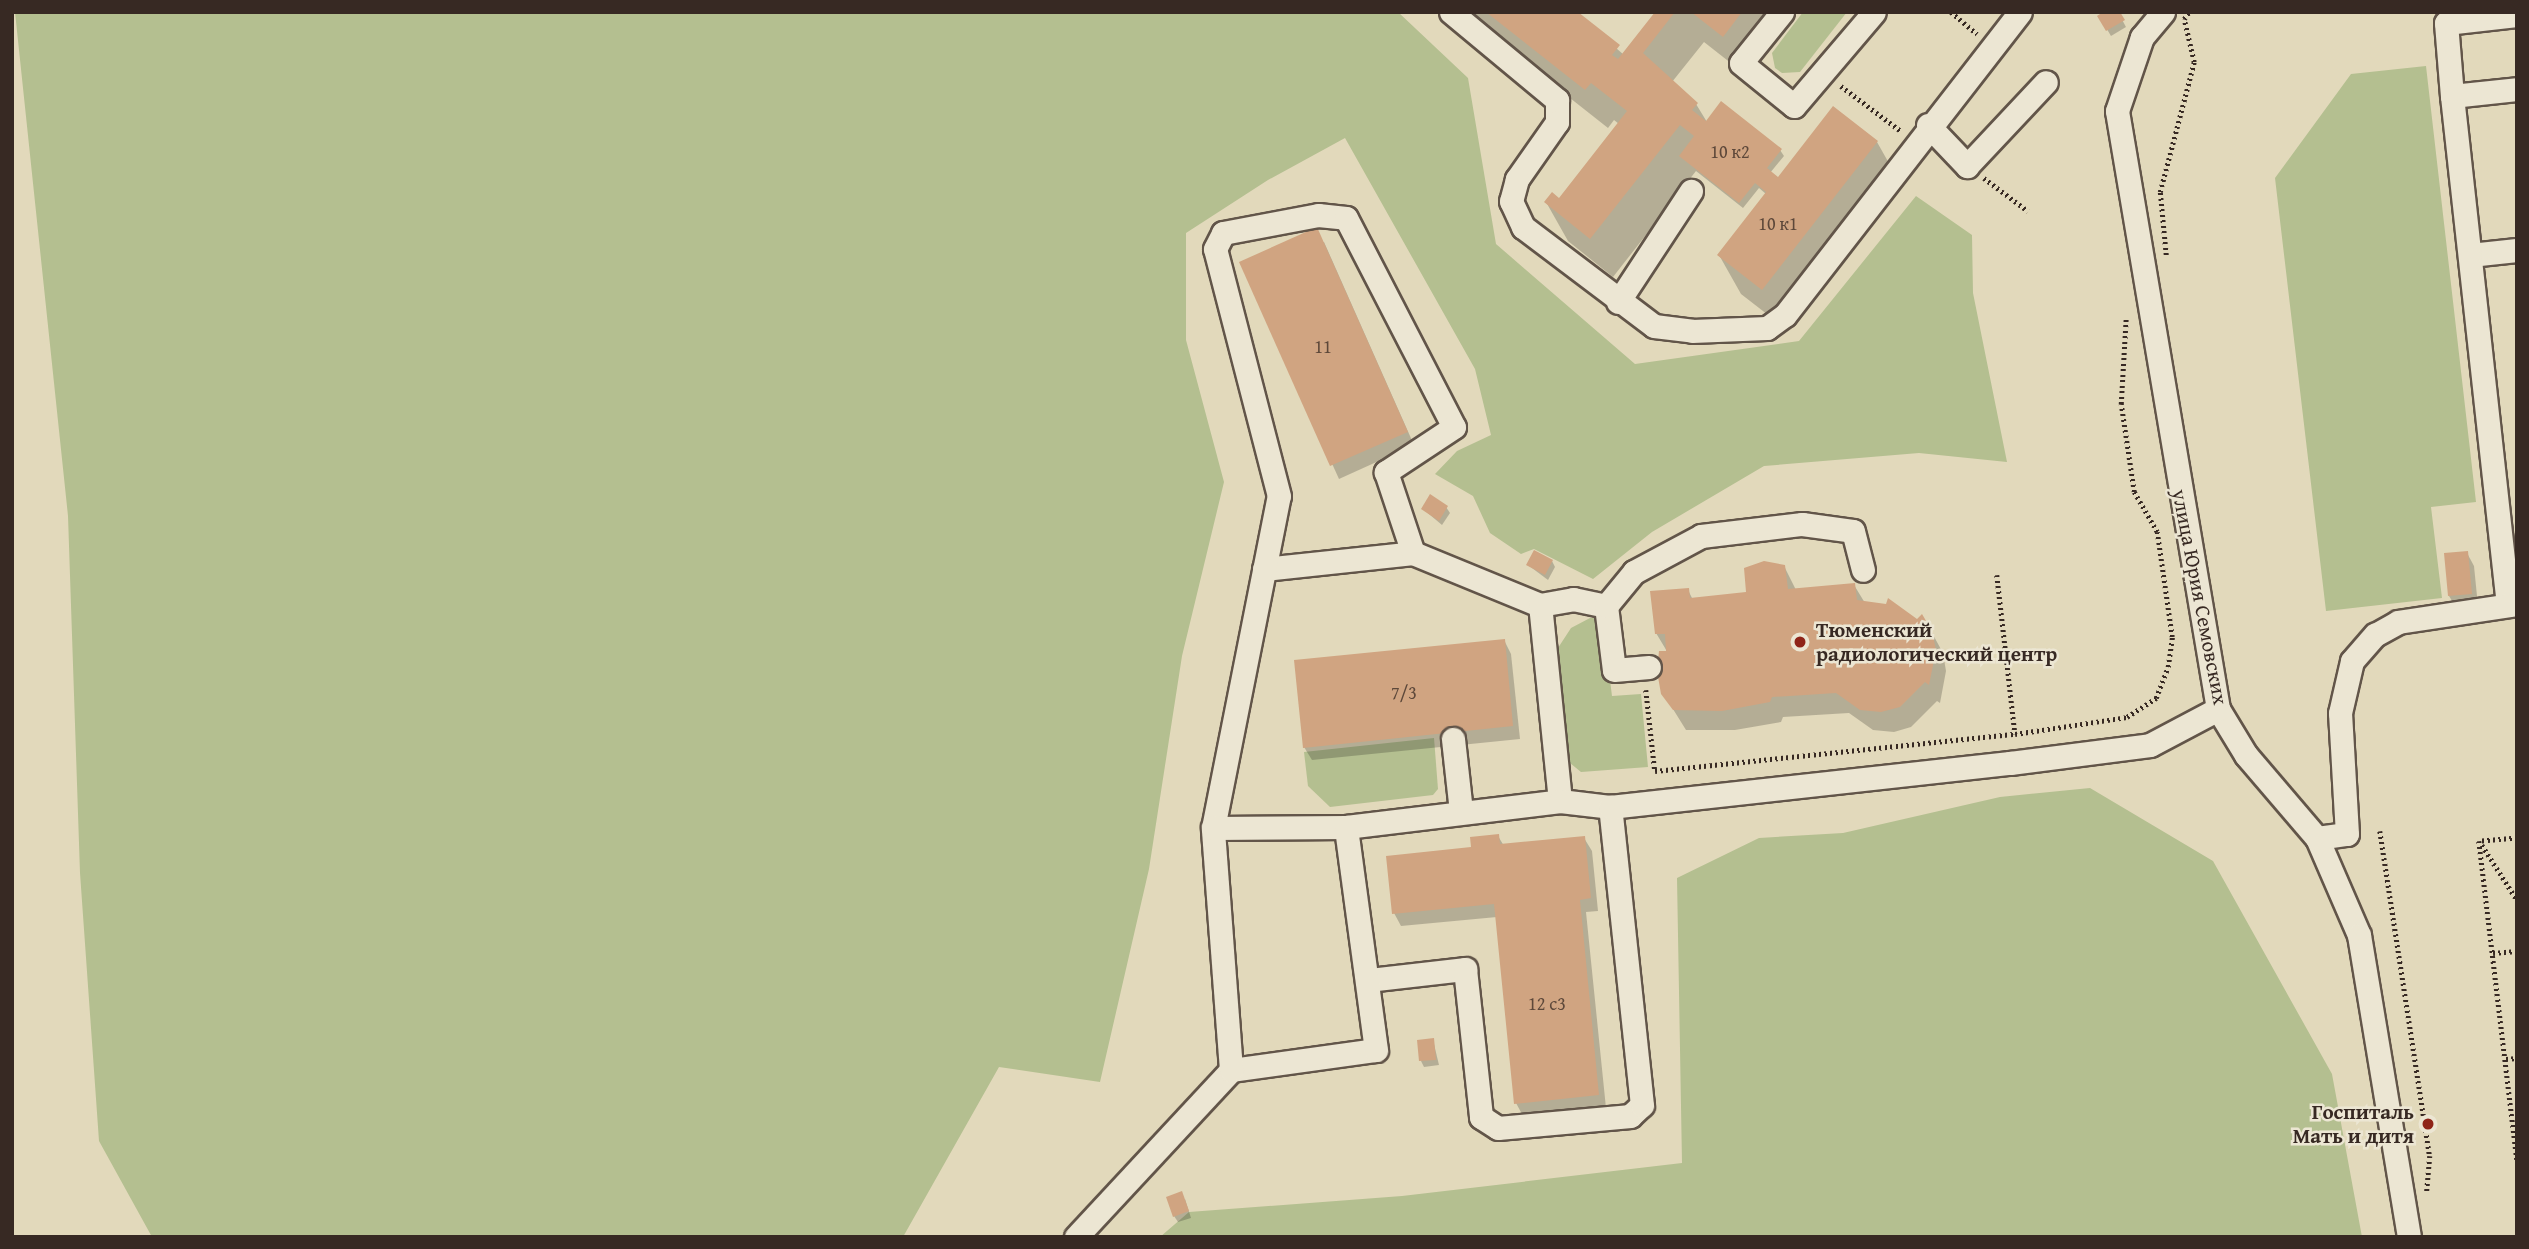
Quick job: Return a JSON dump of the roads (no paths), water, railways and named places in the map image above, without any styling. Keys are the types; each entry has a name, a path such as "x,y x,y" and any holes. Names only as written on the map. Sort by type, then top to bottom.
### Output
{"street":[{"path":"1451,12 1557,100 1557,122 1517,179 1511,201 1523,228 1618,302 1654,326 1692,331 1767,328 1785,315 1928,125 2020,12"},
{"path":"1782,12 1741,63 1794,106 1874,12"},
{"name":"улица Юрия Семовских","path":"2163,12 2142,37 2117,111 2146,296 2218,709 2246,755 2317,838 2359,935 2409,1237"},
{"path":"2317,838 2347,834 2340,713 2352,661 2375,635 2398,622 2512,605 2470,255 2446,23 2517,15"},
{"path":"1928,125 1967,166 2046,82"},
{"path":"2452,96 2517,89"},
{"path":"1618,302 1691,191"},
{"path":"1231,1070 1213,828 1279,496 1214,248 1223,233 1318,215 1346,218 1454,427 1385,472 1413,553"},
{"path":"2470,255 2517,250"},
{"path":"1646,668 1614,670 1606,606 1634,572 1701,536 1802,524 1853,531 1863,569"},
{"path":"1264,569 1413,553 1540,605 1573,599 1606,606"},
{"path":"1540,605 1560,801"},
{"path":"1213,828 1346,827 1560,801 1610,807 2150,745 2218,709"},
{"path":"1453,739 1461,812"},
{"path":"1368,980 1465,969 1481,1117 1498,1128 1630,1116 1642,1105 1610,807"},
{"path":"1076,1237 1231,1070 1376,1050 1346,827"}],"place":[{"name":"Тюменский радиологический центр","path":"1800,642"},
{"name":"Госпиталь Мать и дитя","path":"2428,1124"}]}
